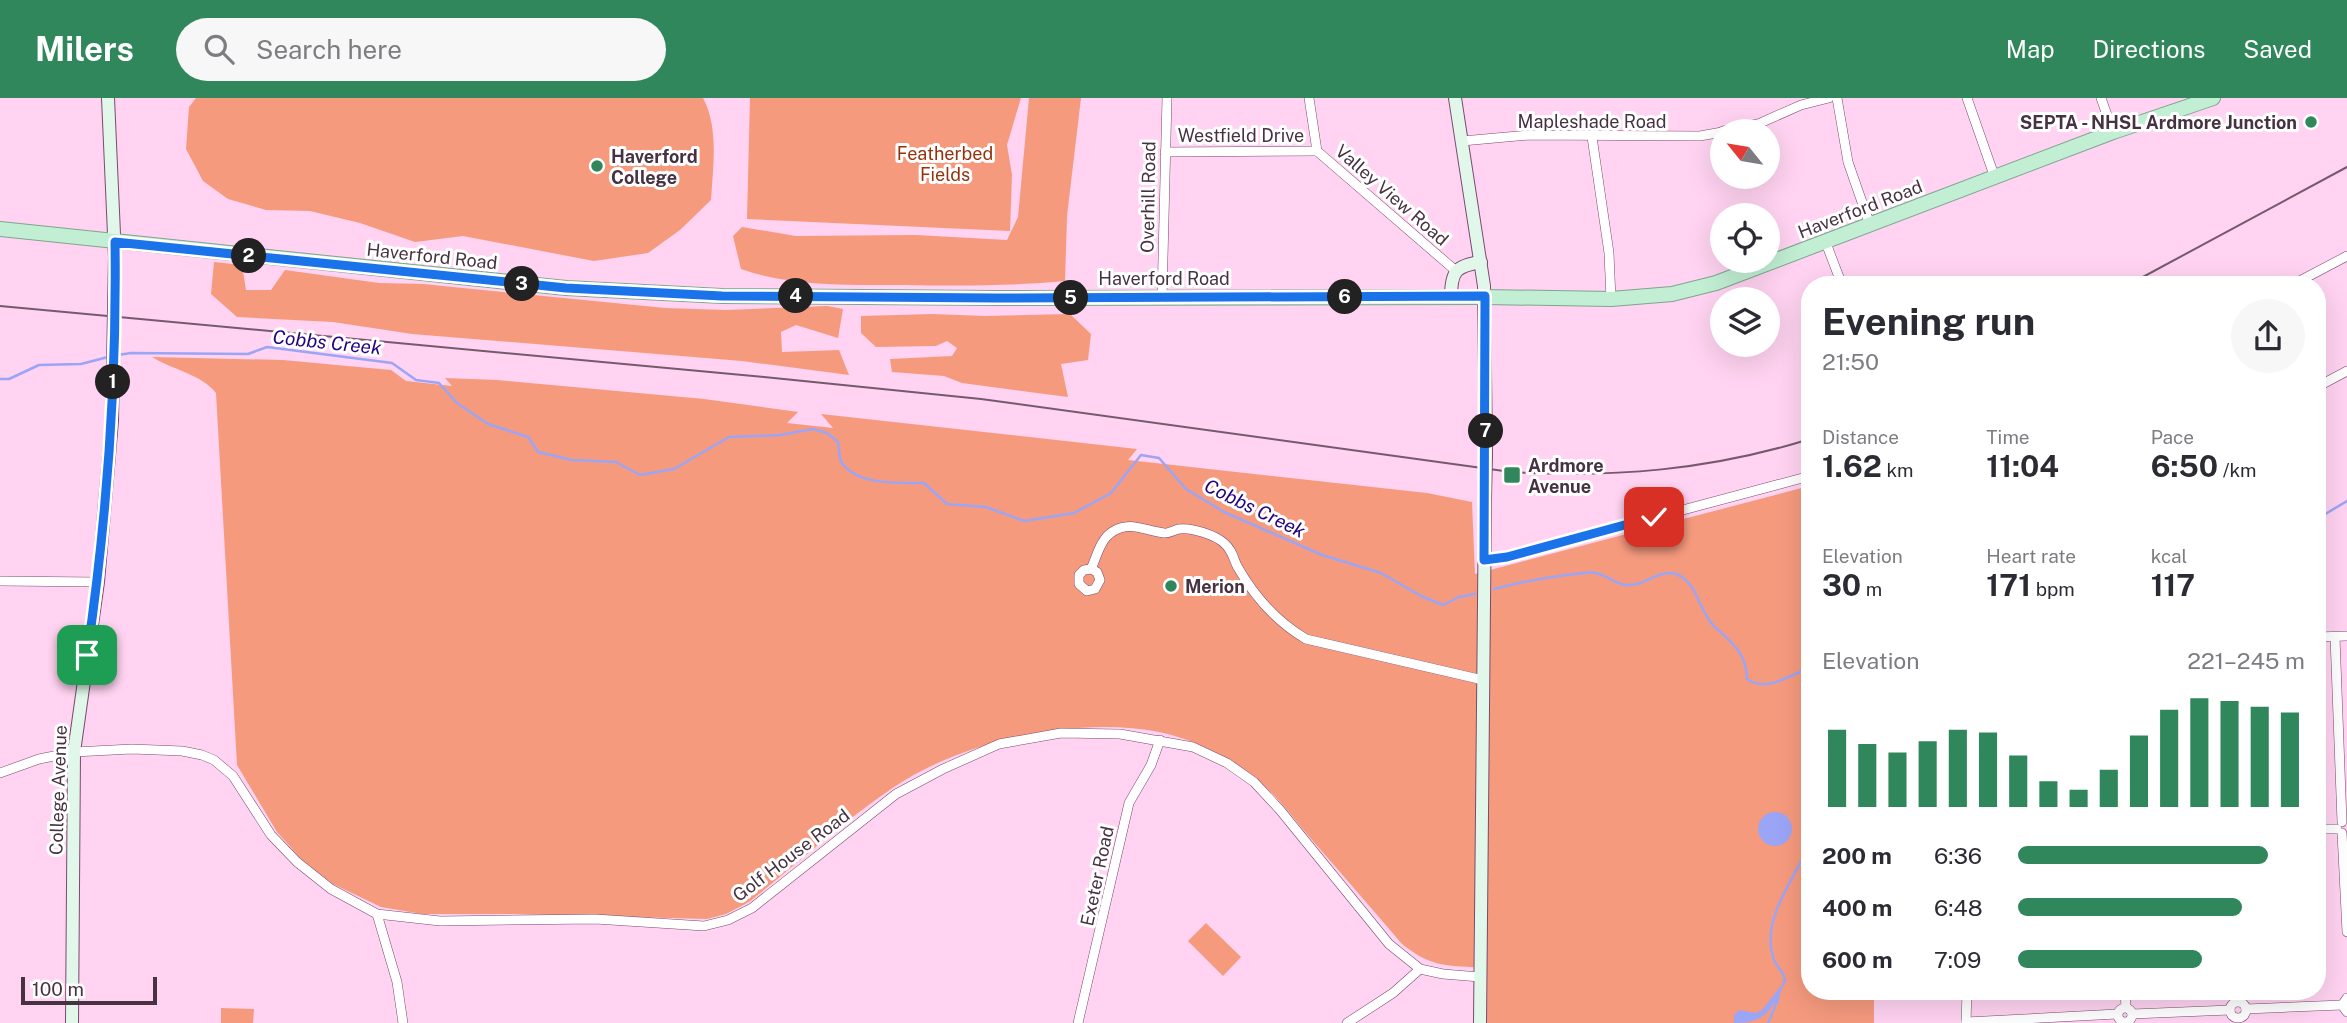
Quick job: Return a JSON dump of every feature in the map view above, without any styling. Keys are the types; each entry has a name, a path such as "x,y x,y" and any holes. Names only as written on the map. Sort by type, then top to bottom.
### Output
{"main road":[{"name":"Haverford Road","path":"0,229 579,289 722,296 1485,296 1611,299 1672,294 1716,283 2113,132 2213,98"}],"street":[{"name":"College Avenue","path":"72,1023 74,752 97,582 112,421 115,242 108,98"},
{"name":"Overhill Road","path":"1162,298 1167,98"},
{"name":"Valley View Road","path":"1309,98 1317,150 1455,271"},
{"path":"1455,98 1482,262 1485,296 1480,1023"},
{"name":"Mapleshade Road","path":"1769,119 1801,105 1829,98"},
{"path":"1837,98 1849,162 1870,226"},
{"path":"1967,98 1995,178"},
{"path":"2101,98 2113,132"},
{"name":"Mapleshade Road","path":"1462,141 1530,135 1592,137 1710,134"},
{"path":"1592,137 1609,253 1611,299"},
{"name":"Westfield Drive","path":"1165,152 1317,150"},
{"path":"1826,243 1839,276"},
{"path":"2309,276 2347,256"},
{"path":"1451,297 1451,281 1455,271 1466,264 1482,262"},
{"path":"2326,382 2347,371"},
{"path":"1484,560 1507,557 1801,478"},
{"path":"1091,569 1103,541 1112,532 1125,526 1166,534 1182,528 1209,534 1232,551 1237,565 1273,616 1306,639 1483,680"},
{"path":"0,581 97,582"},
{"path":"2326,637 2347,636"},
{"path":"2335,637 2347,932"},
{"name":"Golf House Road","path":"0,773 39,759 74,752 132,749 182,751 214,760 233,776 271,835 296,862 331,888 377,914 440,921 595,919 704,926 728,920 752,908 896,794 943,769 999,744 1061,733 1120,734 1193,747 1227,763 1254,782 1280,810 1389,944 1420,969 1480,977"},
{"name":"Exeter Road","path":"1079,1023 1129,803 1151,765 1160,740"},
{"path":"377,914 397,982 403,1023"},
{"path":"1347,1023 1393,993 1420,969"},
{"path":"1966,1000 1966,1023 2117,1014"},
{"path":"2117,1014 2125,1023 2131,1019 2127,1000"},
{"path":"2230,1010 2235,1000"},
{"path":"2230,1010 2239,1021 2246,1009 2240,1000"},
{"path":"2246,1009 2345,1005"},
{"path":"2117,1014 2121,1008 2129,1011 2230,1010"}],"green space":[{"path":"196,98 703,98 713,135 711,200 680,230 648,253 594,261 463,236 415,242 360,223 310,211 266,210 228,199 203,181 186,149 189,107"},
{"name":"Featherbed Fields","path":"750,98 1021,98 1007,145 1012,175 1010,231 747,219"},
{"path":"1029,98 1081,98 1067,216 1065,281 985,285 843,285 781,279 741,269 733,236 742,227 796,236 916,235 1007,240 1018,217"},
{"path":"214,262 242,265 246,290 271,290 285,270 379,283 423,284 665,308 726,310 827,306 843,309 838,338 796,325 781,332 782,352 839,350 849,375 742,361 412,334 333,322 237,317 211,294"},
{"path":"1070,314 1091,334 1088,360 1061,364 1068,397 962,383 944,376 892,372 890,359 952,356 957,348 947,341 936,346 876,347 861,333 861,316"},
{"path":"152,357 283,360 391,370 406,381 452,386 445,378 497,380 704,399 798,412 787,423 833,428 821,414 1137,449 1128,460 1427,493 1472,502 1475,574 1801,488 1801,1000 1874,1000 1874,1023 1487,1023 1486,968 1432,962 1402,944 1270,791 1254,777 1221,755 1197,744 1159,732 1127,728 1093,727 1022,736 953,756 922,770 857,814 749,902 726,914 707,919 422,914 381,907 333,884 301,859 277,832 237,765 216,393 203,381"},
{"path":"1206,923 1241,957 1223,976 1188,941"},
{"path":"221,1008 254,1009 253,1023 221,1023"}],"water":[{"path":"1775,812 1787,817 1792,829 1787,841 1775,846 1763,841 1758,829 1763,817"},
{"path":"1784,982 1777,1004 1774,1003 1753,1021 1734,1023 1734,1015 1739,1010 1756,1013 1762,1010"}],"waterway":[{"name":"Cobbs Creek","path":"118,355 248,354 267,347 392,363 416,380 439,383 457,403 488,424 528,437 538,452 572,460 616,462 640,475 674,469 729,437 780,435 813,429 827,433 838,442 840,459 846,468 855,474 878,481 924,483 947,504 986,507 1024,521 1074,513 1111,493 1141,455 1159,458 1186,489 1224,512 1322,555 1381,573 1443,605 1459,597 1475,594"},
{"name":"Cobbs Creek","path":"0,379 9,379 39,365 81,364 108,357"},
{"name":"Cobbs Creek","path":"2326,514 2347,501"},
{"name":"Cobbs Creek","path":"1494,589 1588,572 1626,585 1641,583 1661,574 1675,574 1687,582 1709,620 1737,649 1744,662 1747,679 1755,683 1770,684 1801,672"},
{"path":"1783,985 1785,979 1774,960 1771,933 1778,906 1801,862"},
{"path":"1768,1023 1778,1000"}],"tram line":[{"path":"2145,276 2347,167"},
{"path":"0,306 981,399 1511,472 1587,474 1662,469 1736,458 1801,442"}],"place":[{"name":"SEPTA - NHSL Ardmore Junction","path":"2311,122"},
{"name":"Haverford College","path":"597,166"},
{"name":"Ardmore Avenue","path":"1512,475"},
{"name":"Merion","path":"1171,586"}],"route":[{"path":"87,655 97,582 112,421 115,242 566,288 722,296 1485,296 1484,560 1507,557 1654,517"}]}
